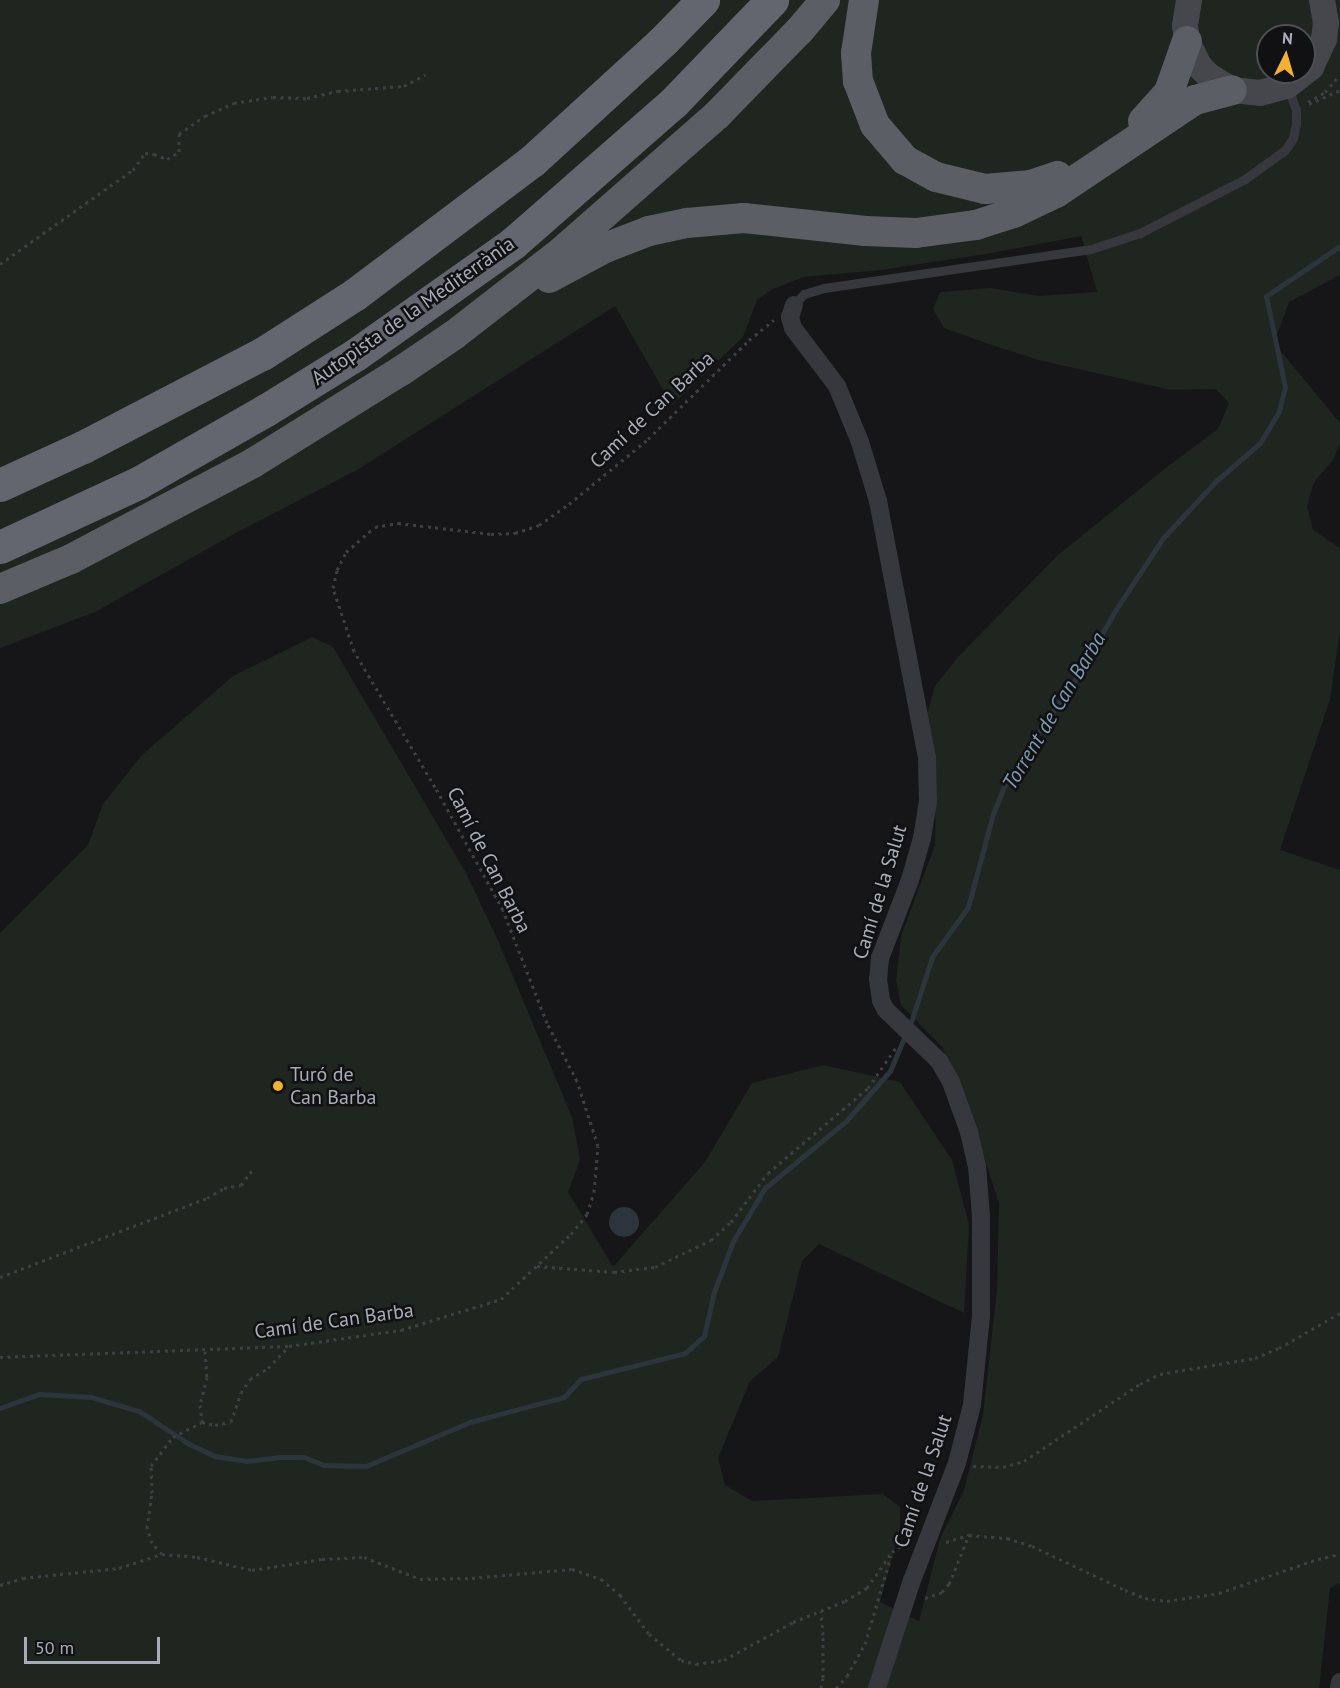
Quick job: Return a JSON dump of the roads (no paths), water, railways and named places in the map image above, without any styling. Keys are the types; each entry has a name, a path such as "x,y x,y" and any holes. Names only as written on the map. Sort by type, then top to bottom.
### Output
{"highway":[{"path":"0,485 83,447 251,360 354,295 532,161 664,40 703,0"},
{"name":"Autopista de la Mediterrània","path":"0,547 138,483 266,410 382,336 513,243 583,183 673,103 772,0"},
{"path":"0,589 71,559 253,464 401,371 561,252 717,115 800,30 825,0"},
{"path":"864,0 856,53 858,81 875,125 905,160 920,170 964,186 985,189 1031,185 1056,176 1112,144 1148,117 1165,98 1176,76 1187,41"},
{"path":"492,305 605,248 649,231 687,223 744,218 865,231 916,232 976,225 1014,213 1056,193 1195,100 1232,90"}],"main road":[{"path":"1189,0 1185,26 1187,41 1192,54 1204,71 1232,90 1292,98 1300,78 1319,53 1326,23 1322,0"}],"street":[{"name":"Camí de la Salut","path":"794,305 790,317 793,328 837,386 860,442 878,501 927,758 928,801 922,838 878,967 881,1001 886,1010 939,1061 951,1082 969,1132 977,1166 981,1216 980,1327 972,1405 957,1463 907,1594 877,1688"},
{"path":"1339,1688 1340,1682"}],"lane":[{"path":"794,305 804,294 824,288 1091,249 1140,233 1245,179 1285,150 1293,138 1292,98"}],"waterway":[{"name":"Torrent de Can Barba","path":"0,1408 39,1394 91,1397 139,1411 189,1444 215,1456 247,1461 278,1457 304,1457 324,1465 366,1466 470,1422 564,1397 581,1379 685,1353 704,1336 714,1292 733,1241 765,1188 846,1121 890,1071 912,1019 932,957 968,907 993,814 1005,785 1023,755 1076,678 1115,611 1163,538 1216,481 1260,443 1279,411 1285,387 1266,296 1340,246"}],"place":[{"name":"Turó de Can Barba","path":"278,1086"}]}
